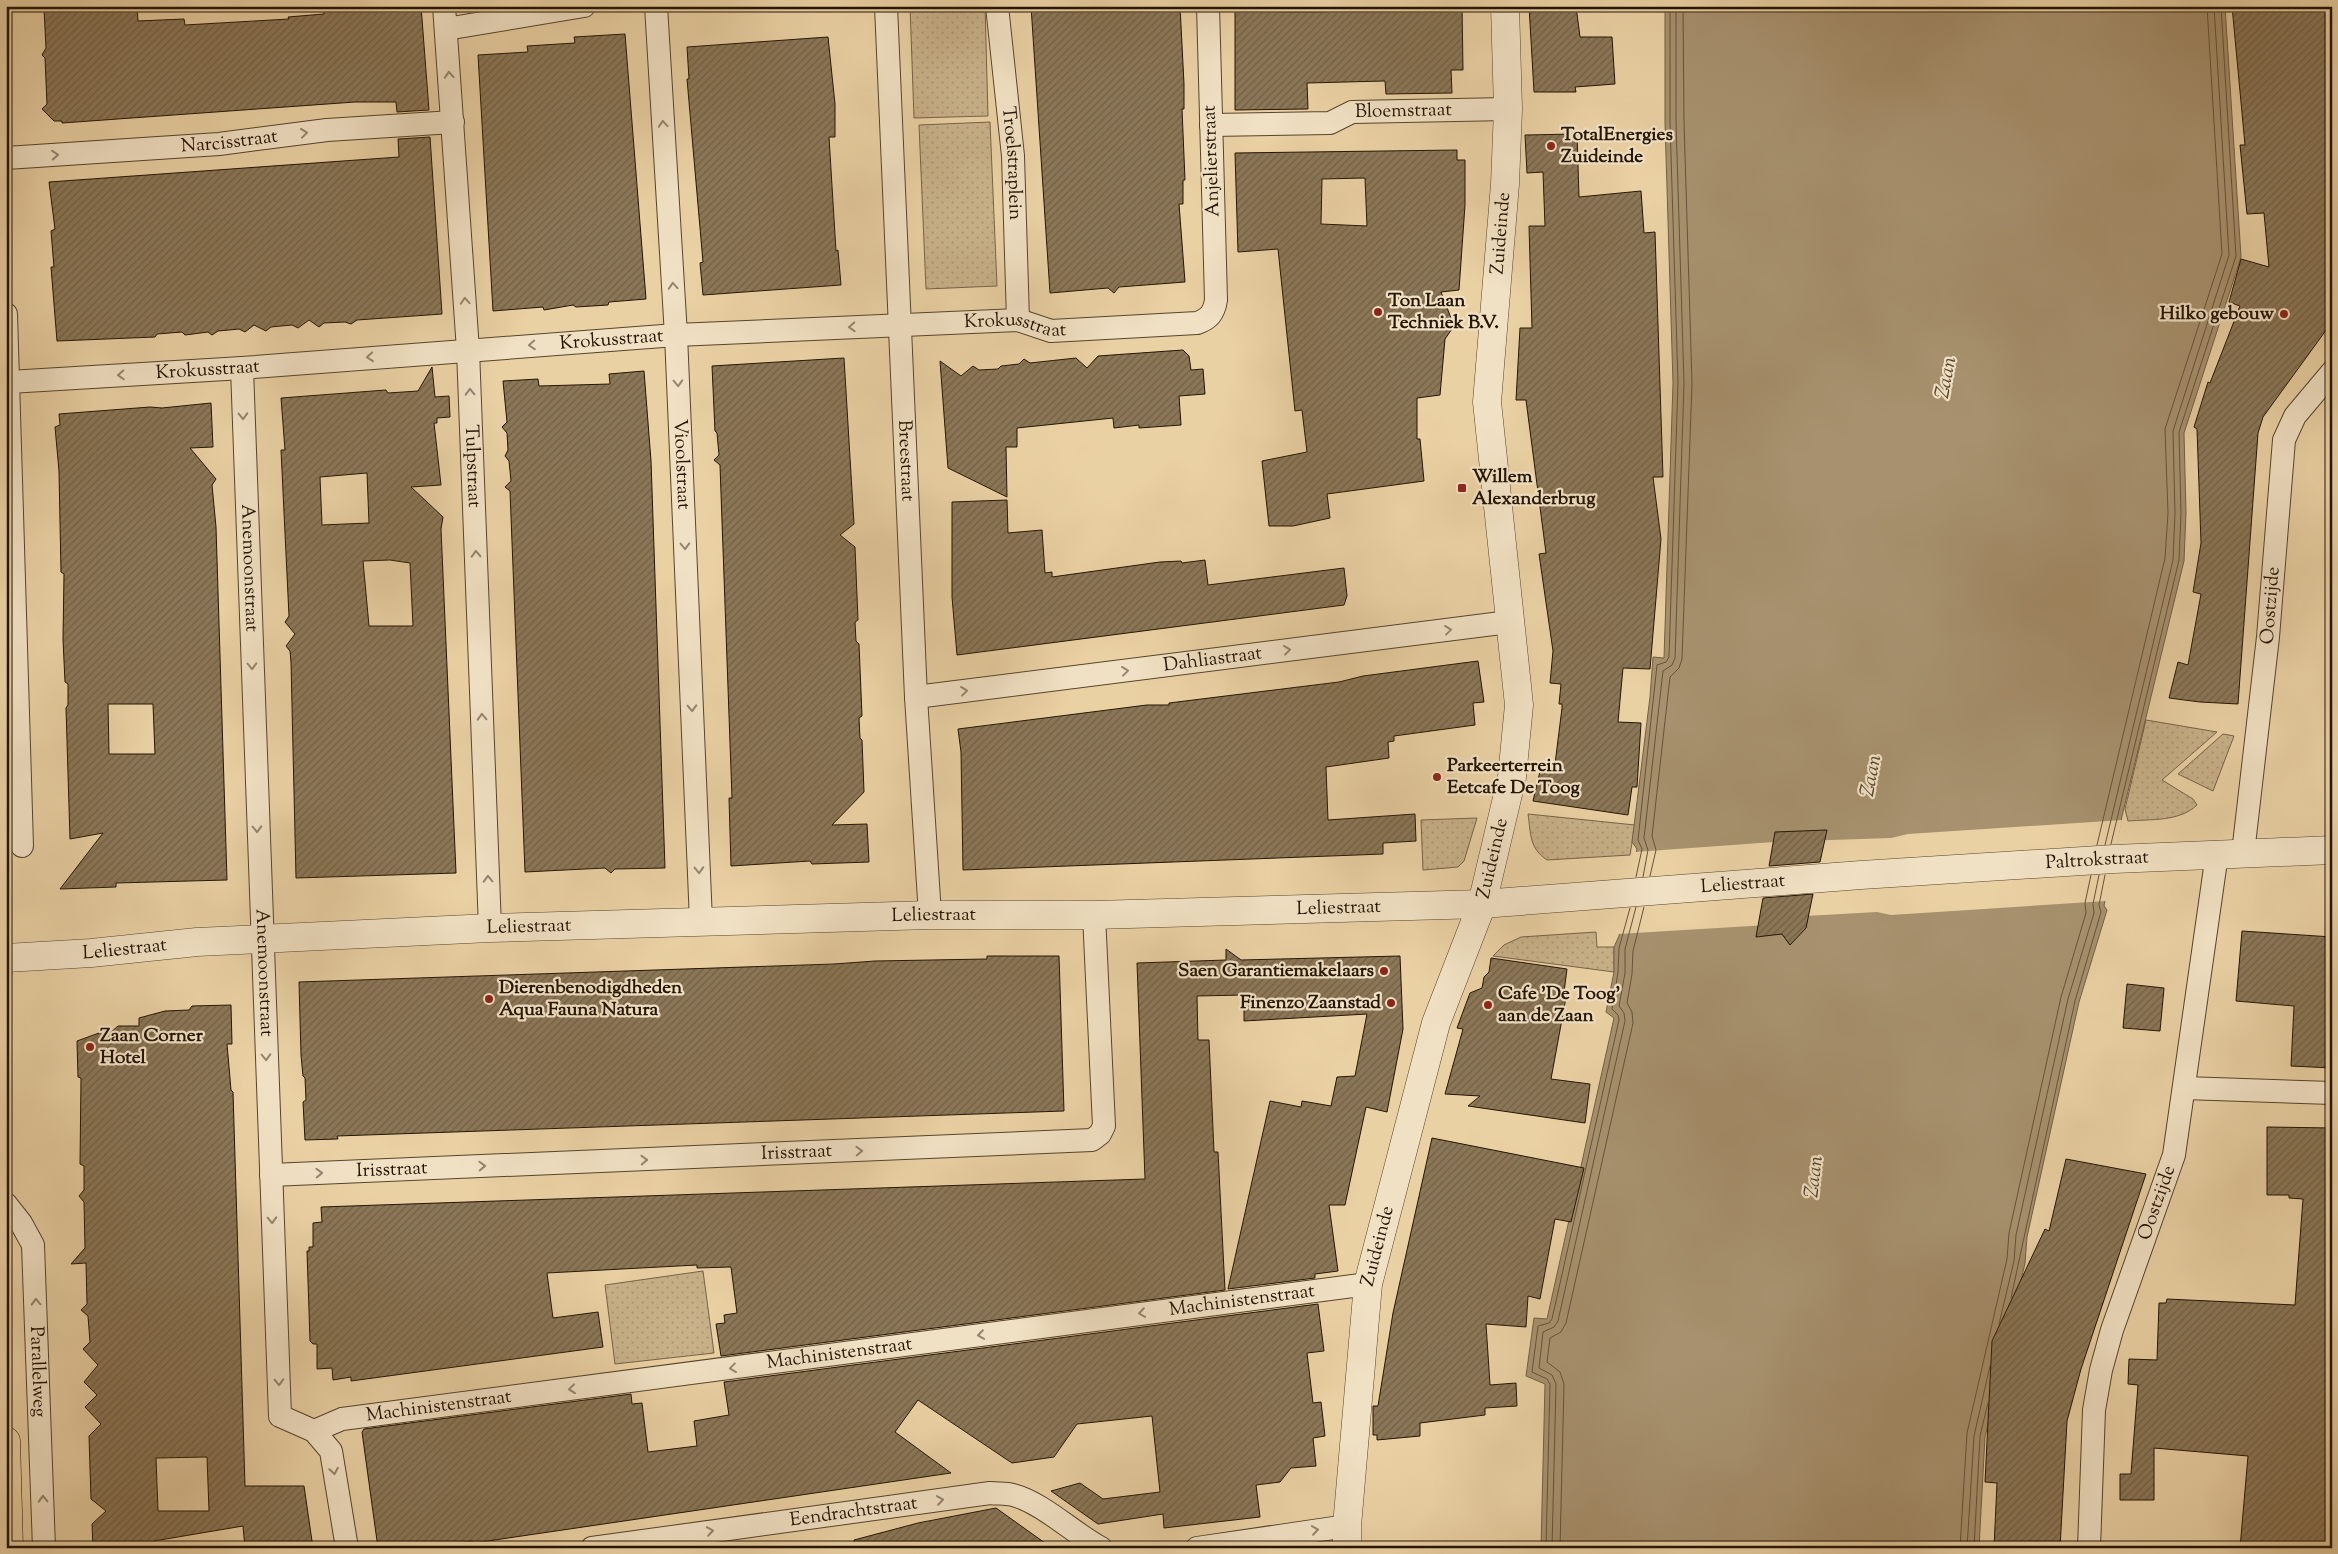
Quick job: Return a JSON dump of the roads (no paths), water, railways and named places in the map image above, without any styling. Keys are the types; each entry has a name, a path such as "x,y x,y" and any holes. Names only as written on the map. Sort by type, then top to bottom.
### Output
{"main road":[{"path":"6,1441 9,1548"}],"street":[{"name":"Tulpstraat","path":"444,6 468,350 490,928"},
{"path":"446,29 584,6"},
{"name":"Vioolstraat","path":"656,6 676,335 701,921"},
{"name":"Breestraat","path":"886,6 916,697 930,914"},
{"name":"Troelstraplein","path":"997,6 1013,156 1018,320"},
{"name":"Anjelierstraat","path":"1208,6 1216,300 1211,315"},
{"name":"Zuideinde","path":"1347,1537 1368,1284 1436,1023 1482,904 1512,778 1519,705 1487,402 1505,184 1508,109 1504,6"},
{"name":"Bloemstraat","path":"1211,125 1330,122 1352,112 1508,109"},
{"name":"Narcisstraat","path":"6,158 218,144 327,130 453,122"},
{"path":"6,314 22,846"},
{"name":"Krokusstraat","path":"9,382 242,368 676,335 1018,320 1051,331 1197,323 1206,320 1211,315"},
{"name":"Anemoonstraat","path":"242,368 261,938 280,1416 314,1431 331,1451 347,1548"},
{"name":"Oostzijde","path":"2089,1548 2094,1410 2101,1370 2112,1330 2174,1155 2184,1088 2230,854 2268,637 2284,440 2295,416 2332,372"},
{"name":"Dahliastraat","path":"916,697 1509,622"},
{"name":"Paltrokstraat","path":"1861,875 2114,859 2332,850"},
{"name":"Leliestraat","path":"6,958 91,954 197,942 261,938 490,928 930,914 1094,915 1482,904 1627,891 1861,875"},
{"name":"Irisstraat","path":"270,1175 1092,1140 1100,1134 1104,1126 1094,915"},
{"path":"2184,1088 2332,1093"},
{"name":"Parallelweg","path":"6,1204 21,1223 34,1245 44,1548"},
{"name":"Machinistenstraat","path":"314,1431 342,1419 1368,1284"},
{"name":"Eendrachtstraat","path":"592,1548 990,1493 1013,1495 1040,1507 1100,1548"},
{"path":"1197,1548 1347,1537"}],"water":[{"name":"Zaan","path":"1665,6 2225,6 2241,257 2184,433 2186,513 2184,561 2122,816 2104,906 2107,910 2079,1002 2027,1237 2025,1263 1985,1437 1979,1548 1541,1548 1545,1384 1526,1376 1534,1318 1547,1319 1614,1018 1606,1012 1614,972 1614,947 1619,936 1637,849 1632,842 1650,697 1653,657 1664,658 1673,383 1665,123"}],"place":[{"name":"TotalEnergies Zuideinde","path":"1551,146"},
{"name":"Ton Laan Techniek B.V.","path":"1378,312"},
{"name":"Hilko gebouw","path":"2284,314"},
{"name":"Willem Alexanderbrug","path":"1462,488"},
{"name":"Parkeerterrein Eetcafe De Toog","path":"1437,777"},
{"name":"Saen Garantiemakelaars","path":"1384,971"},
{"name":"Dierenbenodigdheden Aqua Fauna Natura","path":"489,999"},
{"name":"Finenzo Zaanstad","path":"1391,1003"},
{"name":"Cafe 'De Toog' aan de Zaan","path":"1488,1005"},
{"name":"Zaan Corner Hotel","path":"90,1047"}]}
